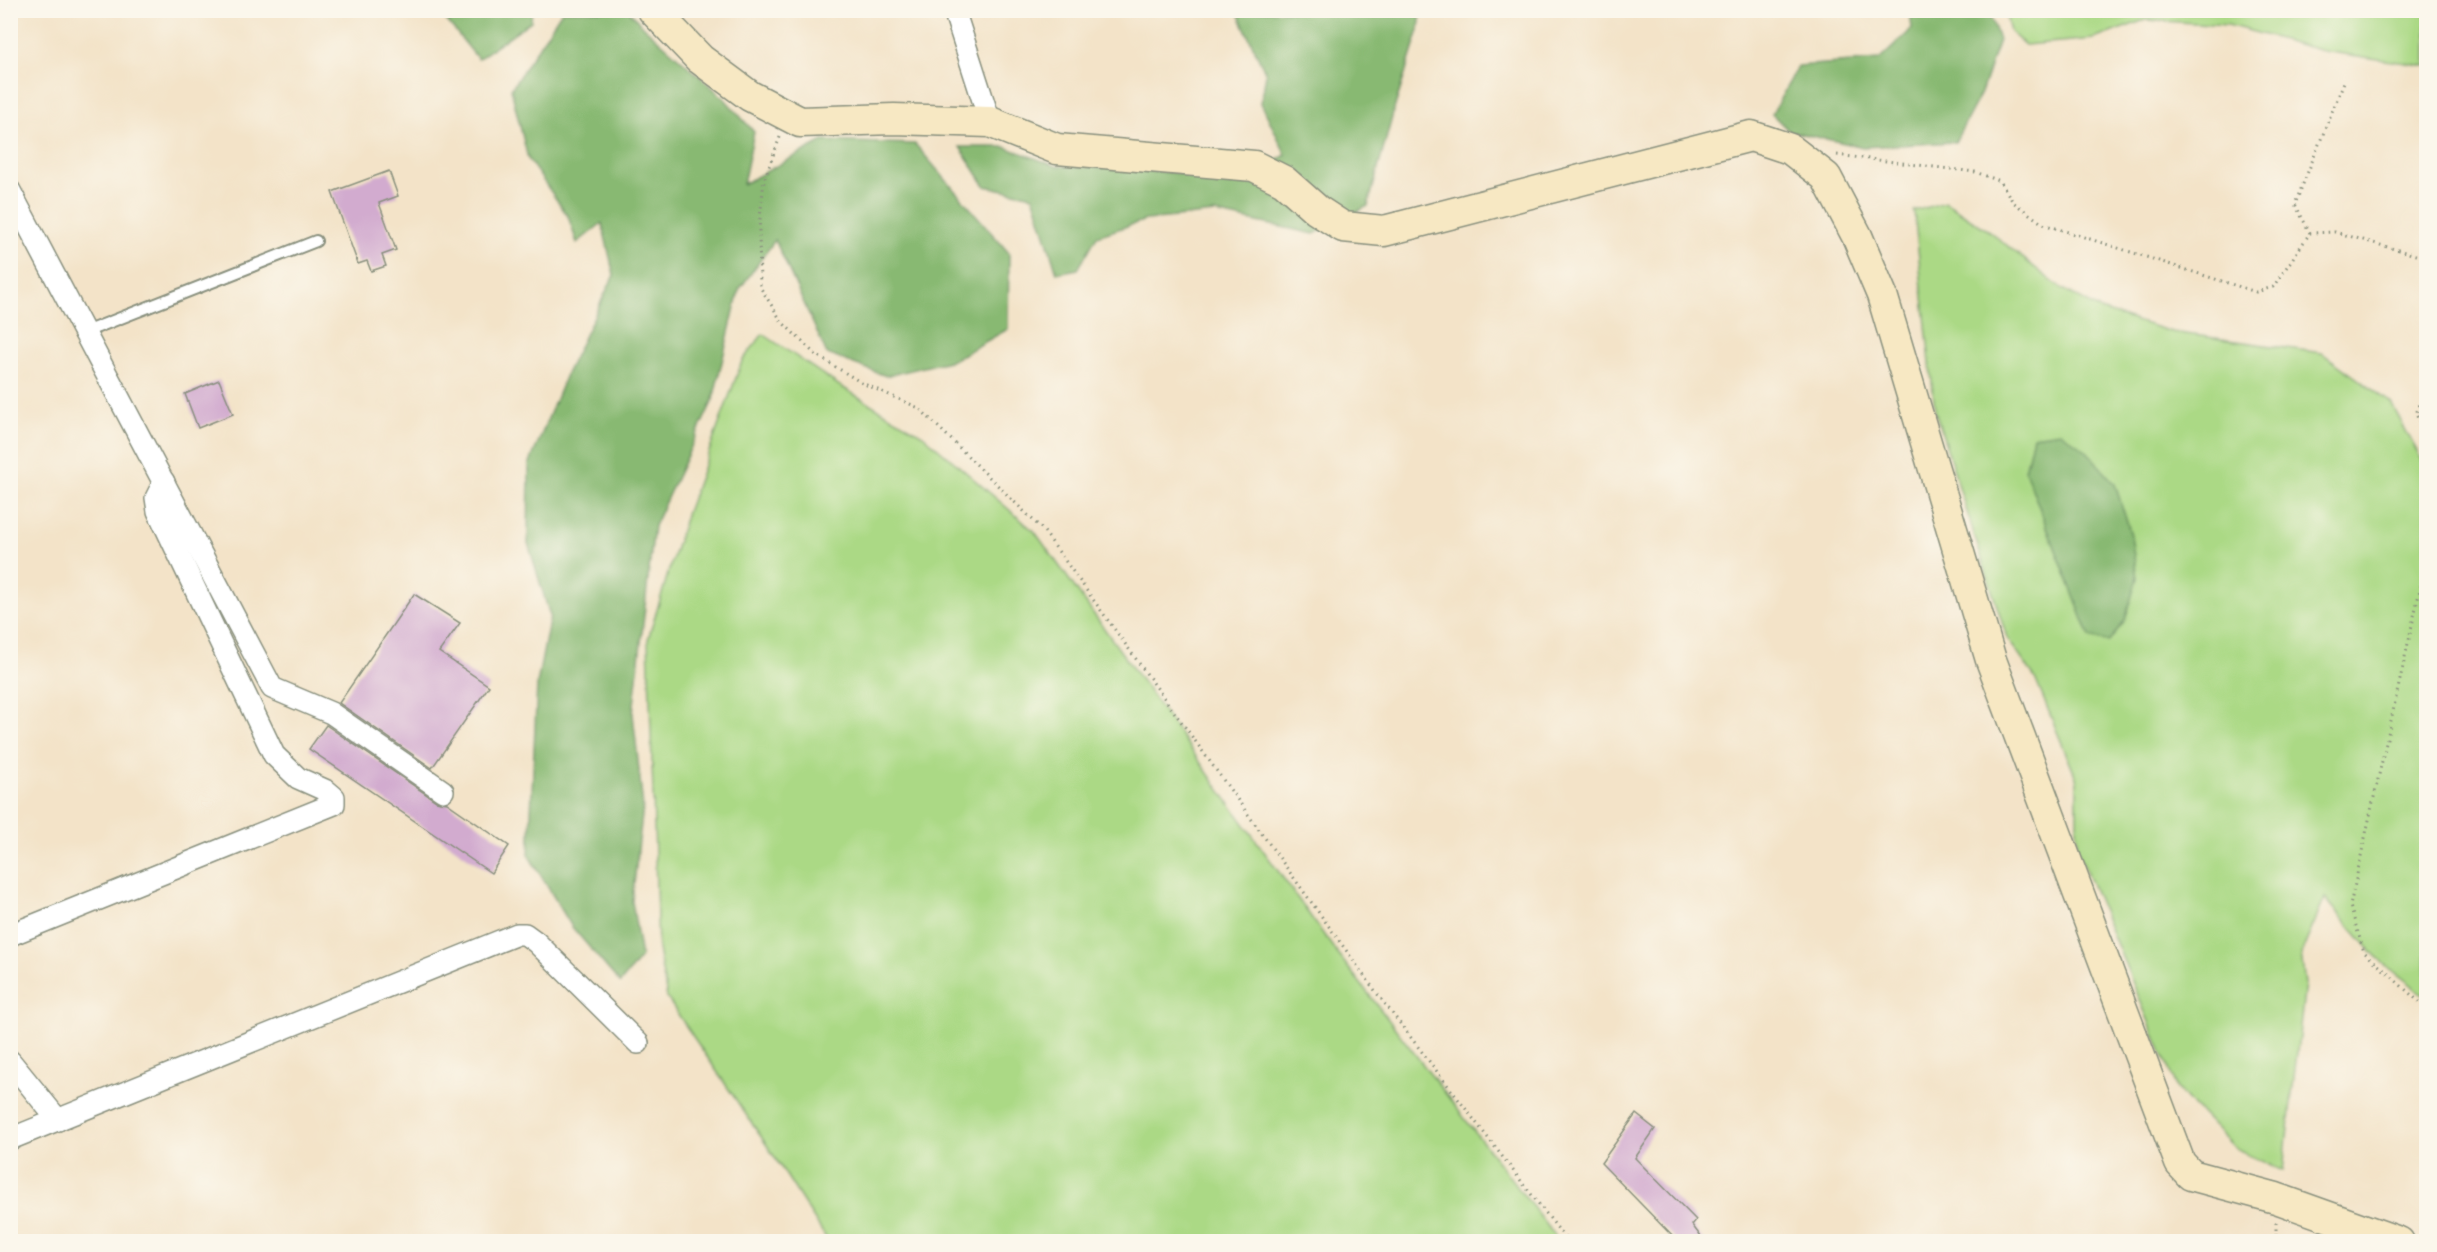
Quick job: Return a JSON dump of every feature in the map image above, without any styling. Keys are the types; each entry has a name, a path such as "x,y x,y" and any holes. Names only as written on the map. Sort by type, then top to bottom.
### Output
{"street":[{"path":"652,10 700,59 750,96 800,122 894,118 990,122 1057,149 1254,166 1284,181 1317,210 1343,227 1384,231 1751,136 1790,149 1826,177 1857,236 1882,295 1990,660 2180,1162 2191,1175 2276,1198 2399,1242"},
{"path":"954,10 990,122"},
{"path":"10,191 272,688 331,713 443,792"},
{"path":"10,935 334,804 334,797 327,791 297,778 274,755 158,511 156,498 164,482"},
{"path":"10,1139 517,934 525,934 536,942 638,1043"},
{"path":"10,1061 58,1120"}],"lane":[{"path":"85,332 316,241"}],"path":[{"path":"2310,233 2295,204 2344,82"},
{"path":"787,115 764,180 759,228 760,287 782,322 816,355 862,383 918,408 1043,530 1379,996 1568,1242"},
{"path":"1836,154 1975,172 2001,181 2013,202 2043,224 2256,292 2273,287 2310,233"},
{"path":"2310,233 2336,232 2427,258"},
{"path":"2427,388 2416,414 2427,435"},
{"path":"2427,562 2350,906 2364,952 2427,1008"},
{"path":"2427,1042 2424,1199 2427,1203"}],"green space":[{"path":"439,11 532,11 531,21 478,59"},
{"path":"562,11 629,11 724,98 754,132 743,184 823,141 915,144 1009,253 1008,329 953,360 886,376 827,354 775,240 739,290 713,400 654,526 633,714 643,807 632,901 641,957 620,983 572,927 529,856 537,684 550,616 528,543 529,465 567,372 614,275 602,223 577,243 568,216 528,159 511,89"},
{"path":"1237,11 1421,11 1419,30 1395,106 1368,206 1314,234 1215,213 1146,220 1097,236 1078,269 1057,273 1033,196 985,186 960,147 1005,147 1056,166 1135,169 1243,179 1286,155 1261,103 1266,74"},
{"path":"1910,11 1989,11 1999,40 1981,93 1955,142 1863,147 1789,131 1772,114 1798,66 1879,60 1912,29"},
{"path":"2005,11 2426,11 2426,66 2323,51 2228,25 2145,20 2094,39 2025,45 2010,32"},
{"path":"1945,202 1989,231 2058,286 2100,310 2172,332 2322,353 2391,403 2426,468 2426,996 2379,960 2325,898 2301,954 2305,984 2283,1171 2237,1150 2177,1089 2077,849 2077,780 2035,678 2007,638 1935,411 1914,211"},
{"path":"763,334 840,386 923,435 1035,532 1334,949 1559,1241 828,1241 768,1147 667,998 658,949 648,639 686,515 742,361"},
{"path":"2060,432 2086,450 2115,484 2131,535 2137,578 2125,620 2109,642 2090,637 2025,471 2033,436"}],"building":[{"path":"389,171 398,196 379,203 396,250 382,255 386,266 371,271 367,261 358,264 332,192"},
{"path":"219,380 233,414 198,428 185,394"},
{"path":"414,594 460,623 439,652 489,686 432,768 339,703"},
{"path":"326,725 436,801 447,803 509,846 491,873 309,749"},
{"path":"1636,1114 1655,1129 1635,1158 1696,1220 1692,1225 1705,1242 1678,1242 1601,1163"}]}
